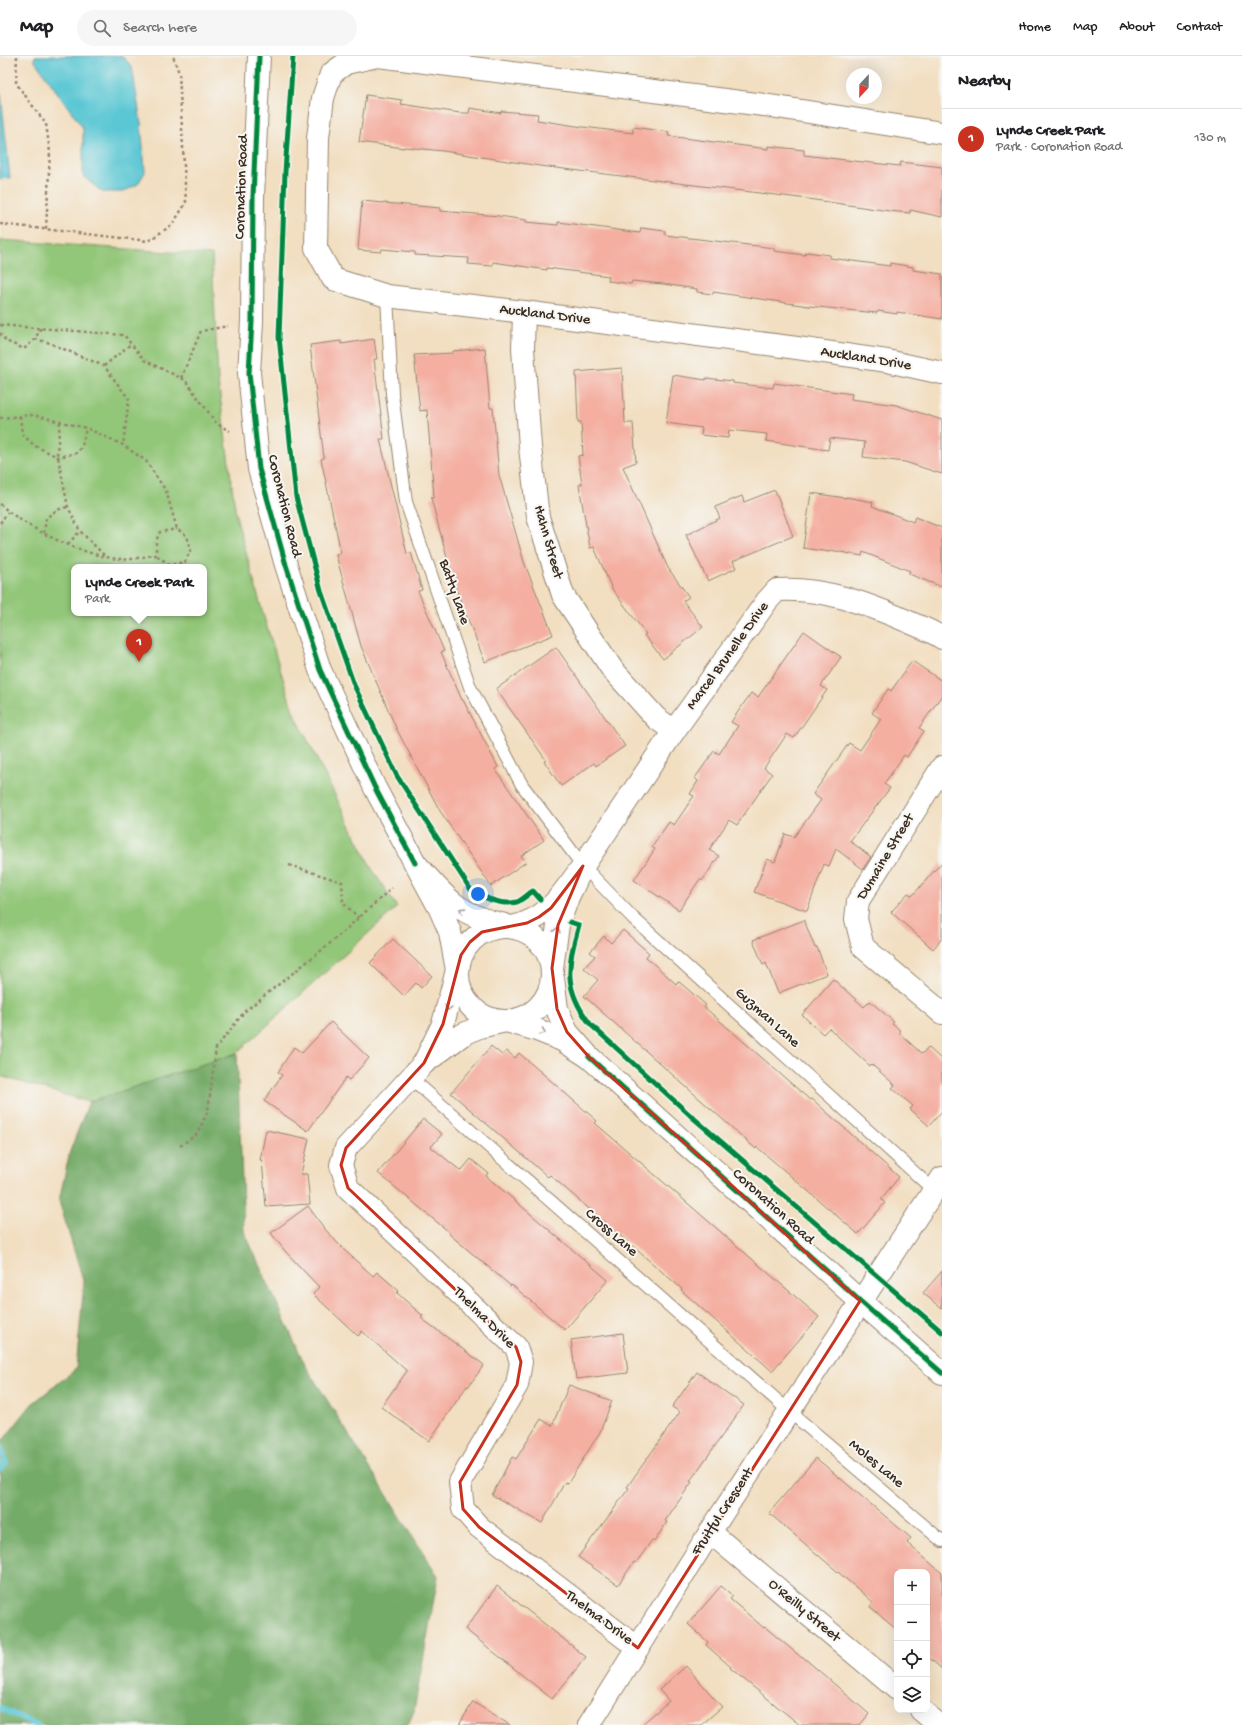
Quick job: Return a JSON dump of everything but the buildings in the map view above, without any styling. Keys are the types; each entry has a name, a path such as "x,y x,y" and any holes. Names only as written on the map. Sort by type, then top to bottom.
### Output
{"street":[{"name":"Coronation Road","path":"259,56 253,198 252,321 249,373 259,469 286,565 320,670 374,788 440,909 450,932 457,970"},
{"name":"Auckland Drive","path":"942,133 764,105 377,56 346,63 331,74 323,98 318,138 316,248 333,278 387,296 524,312 842,354 887,361 942,373"},
{"name":"Hahn Street","path":"524,312 523,350 530,447 538,517 564,595 612,669 656,718 674,731"},
{"name":"Marcel Brunelle Drive","path":"512,927 527,923 539,917 551,908 583,866 674,731 767,601 777,590 794,589 832,595 883,610 942,638"},
{"name":"Dumaine Street","path":"942,767 858,900 856,919 863,947 942,1013"},
{"name":"Coronation Road","path":"416,863 447,899 465,912 482,920 512,927"},
{"name":"Marcel Brunelle Drive","path":"552,968 558,925 568,897 583,866"},
{"path":"496,927 512,927 527,931 539,941 548,954 552,968 551,984 546,999 535,1011 522,1018 506,1021 490,1019 476,1012 465,1000 459,986 457,970 461,955 470,942 482,932 496,927"},
{"name":"Coronation Road","path":"552,968 557,1009 567,1032 589,1057 942,1373"},
{"name":"Thelma Drive","path":"418,1071 444,1024 457,970"},
{"name":"Coronation Road","path":"506,1021 537,1030 562,1040 589,1057"},
{"name":"Thelma Drive","path":"506,1021 479,1027 462,1035 418,1071 346,1148 341,1166 348,1188 516,1347 521,1362 517,1385 460,1482 464,1509 479,1527 638,1648"},
{"name":"Fruitful Crescent","path":"589,1725 710,1532 860,1301 939,1188"},
{"name":"O'Reilly Street","path":"710,1532 894,1687"},
{"path":"925,1713 939,1725"}],"lane":[{"name":"Batty Lane","path":"387,296 392,394 406,502 470,687 522,785 583,866"},
{"name":"Guzman Lane","path":"583,866 633,918 939,1188"},
{"name":"Cross Lane","path":"418,1071 789,1411"},
{"name":"Moles Lane","path":"789,1411 942,1541"}],"path":[{"path":"17,56 16,83 46,124 50,152 46,229"},
{"path":"0,224 148,241 172,225 186,202 179,73 173,56"},
{"path":"0,325 124,335 144,360 185,380 217,424 230,431"},
{"path":"181,378 201,330 228,326"},
{"path":"0,333 6,341 24,349 35,339 41,328"},
{"path":"35,339 47,342 104,366 129,399 123,445"},
{"path":"104,366 131,344"},
{"path":"0,418 33,415 86,428 123,445 146,461 166,491 177,528 187,536 191,549 185,562 175,564"},
{"path":"20,416 22,434 35,446 58,457 77,453 82,446 86,428"},
{"path":"60,422 58,457 68,507 80,530 105,556"},
{"path":"0,504 8,511 44,533 83,551 122,559 156,555 169,564"},
{"path":"44,533 46,518 57,510 68,507"},
{"path":"0,523 8,511"},
{"path":"156,555 156,541 160,532 177,528"},
{"path":"68,544 80,530"},
{"path":"289,865 342,882 343,903 359,918"},
{"path":"180,1146 197,1134 208,1111 216,1048 245,1011 327,946 392,888"}],"highlighted area":[{"path":"583,866 558,925 552,968 557,1009 567,1032 589,1057 860,1301 638,1648 479,1527 463,1509 460,1482 517,1385 521,1362 516,1347 348,1188 341,1165 346,1148 424,1063 443,1024 461,955 470,942 482,932 527,923 539,917 551,908"}],"green space":[{"path":"0,240 212,255 218,381 236,516 263,614 293,711 372,869 397,907 237,1053 89,1102 0,1076"},
{"path":"237,1053 244,1231 305,1365 438,1576 414,1711 408,1725 0,1725 0,1444 32,1404 76,1369 84,1283 59,1201 70,1151 89,1102"}],"water":[{"path":"35,56 122,56 132,67 141,123 145,172 138,184 123,192 102,192 83,176 83,128 34,60"},
{"path":"0,93 10,178 0,179"}],"waterway":[{"path":"0,1447 6,1463 0,1468"},
{"path":"0,1708 37,1725"}],"cycle path":[{"path":"259,56 253,197 252,321 249,373 259,469 286,565 320,670 375,788 415,863"},
{"path":"293,56 285,172 279,337 296,497 321,591 354,685 397,776 471,890 481,896 505,903 517,902 533,891 540,899"},
{"path":"570,922 579,925 570,966 572,989 582,1012 591,1025 690,1115 942,1332"},
{"path":"589,1057 942,1373"}],"place":[{"name":"Lynde Creek Park","path":"139,662"}]}
